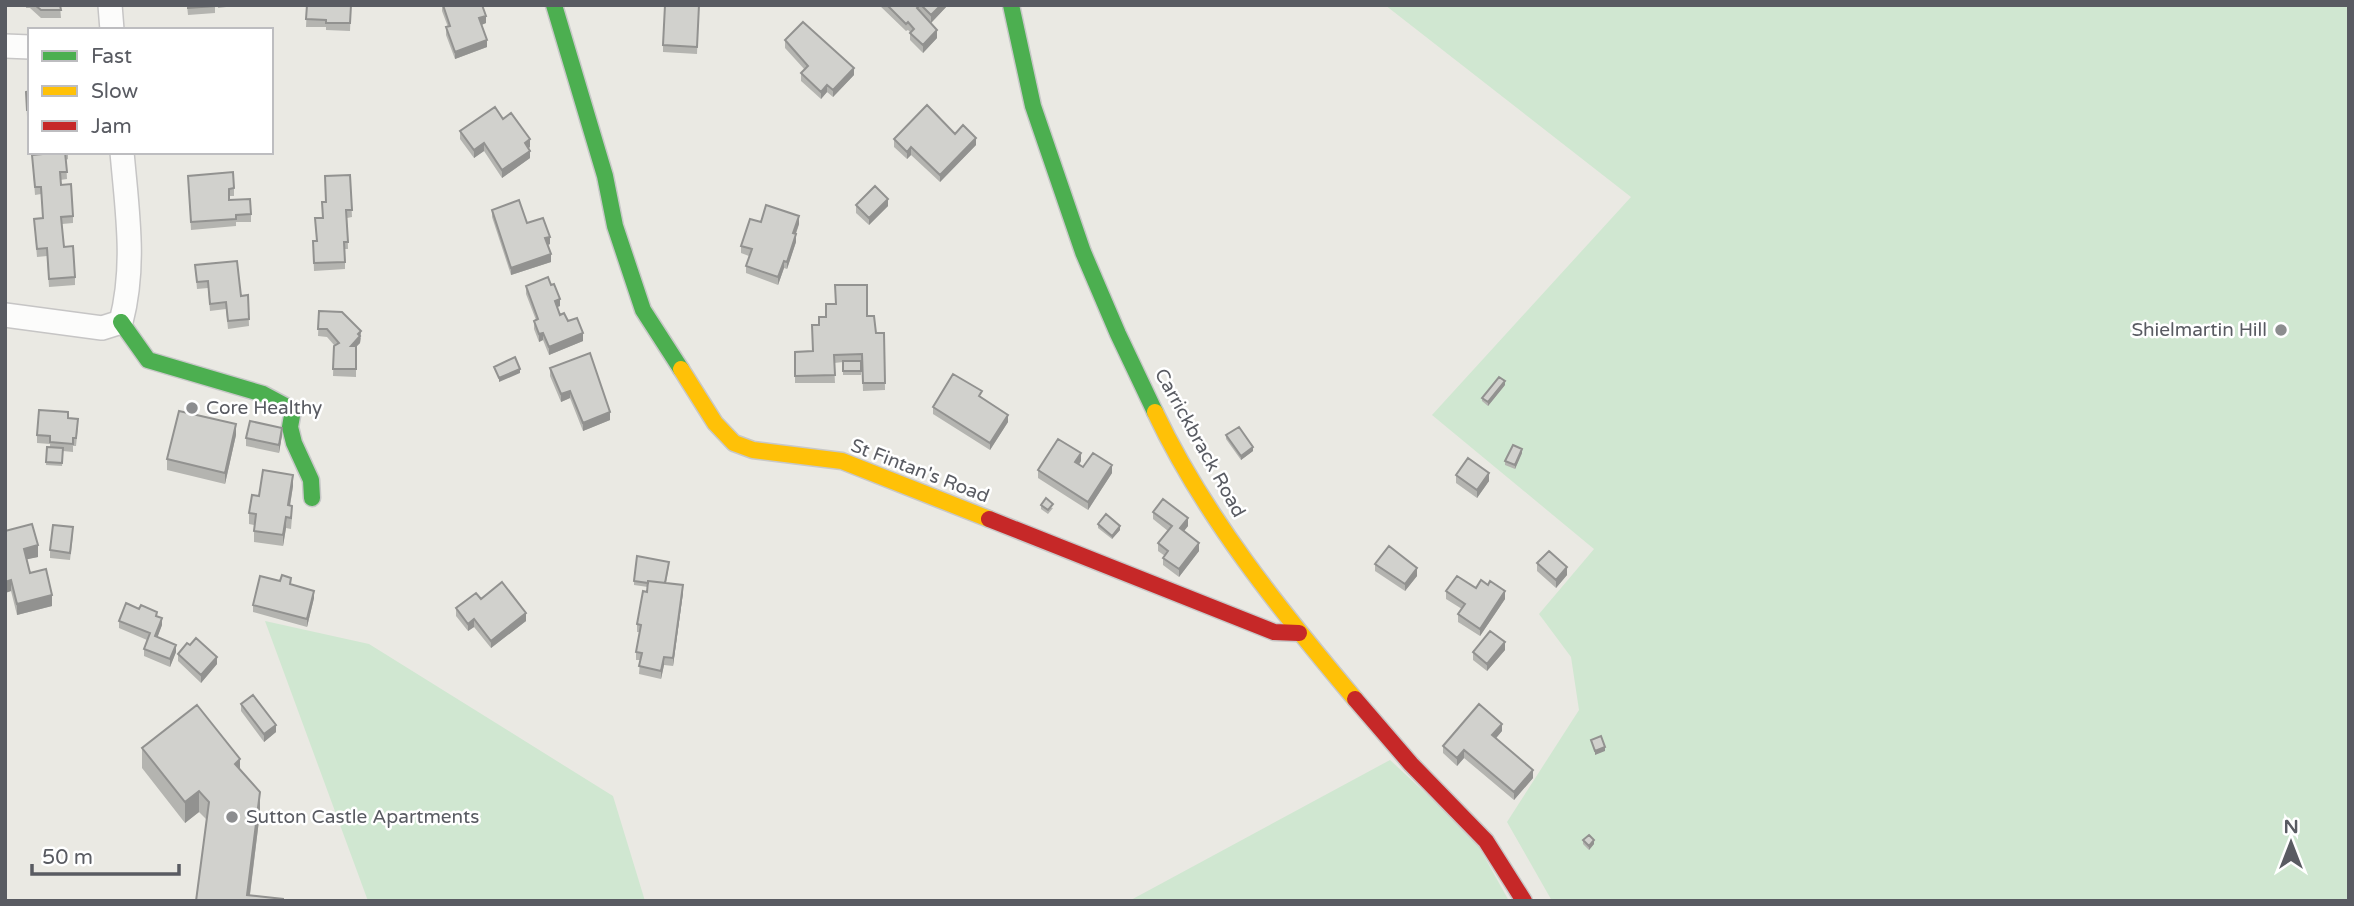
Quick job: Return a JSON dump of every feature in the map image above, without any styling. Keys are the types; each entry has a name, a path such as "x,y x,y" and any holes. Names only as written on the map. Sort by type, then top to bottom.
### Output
{"street":[{"path":"110,5 112,28"},
{"name":"St Fintan's Road","path":"554,5 604,176 615,226 643,310 715,423 734,443 753,450 842,461 1273,632 1299,633"},
{"name":"Carrickbrack Road","path":"1011,5 1033,106 1083,252 1161,425 1205,503 1299,633 1394,745 1486,841 1524,901"},
{"path":"5,46 28,47"},
{"path":"122,154 130,243 128,293 121,322 148,360 263,394 293,410 290,427 310,480 312,498"},
{"path":"5,315 102,328 121,322"}],"green space":[{"path":"1385,5 2349,5 2349,901 1552,901 1507,822 1579,710 1571,657 1539,614 1594,549 1432,415 1631,197"},
{"path":"265,621 369,644 613,796 645,901 368,901"},
{"path":"1390,760 1474,838 1509,901 1129,901"}],"building":[{"path":"35,5 60,5 61,10 41,10"},
{"path":"188,5 215,5 215,6 188,8"},
{"path":"307,5 351,5 350,23 326,23 326,20 306,19"},
{"path":"443,5 482,5 486,16 479,18 487,40 455,52 446,27 450,26"},
{"path":"665,5 699,5 697,47 663,45"},
{"path":"887,5 920,5 917,8 937,30 923,45 910,33 914,29 908,22 906,24"},
{"path":"921,5 941,5 931,15"},
{"path":"803,22 854,68 833,90 827,85 821,92 801,73 808,66 785,40"},
{"path":"927,105 955,134 963,125 976,138 940,175 911,147 907,152 894,139"},
{"path":"495,107 503,119 511,113 530,139 525,143 530,151 502,170 484,143 474,150 460,131"},
{"path":"65,154 67,172 60,172 61,185 71,184 73,216 61,217 64,247 73,246 75,277 49,279 47,248 37,249 34,219 43,218 41,187 35,187 32,155"},
{"path":"233,172 234,188 229,189 229,200 250,199 251,214 236,215 236,219 191,222 188,176"},
{"path":"350,175 352,210 346,210 348,242 344,242 345,262 314,263 313,241 317,241 315,218 323,218 322,202 326,202 325,176"},
{"path":"875,186 888,199 869,218 856,205"},
{"path":"519,200 527,223 543,218 550,237 545,238 551,254 511,268 492,210"},
{"path":"766,205 799,216 787,262 784,261 778,277 746,266 752,249 741,246 750,219 761,222"},
{"path":"237,261 241,296 248,295 249,319 228,321 226,302 210,304 208,281 197,282 195,265"},
{"path":"548,277 560,299 555,301 560,315 564,313 568,321 577,318 583,333 549,347 543,333 539,334 534,321 538,319 526,286"},
{"path":"835,285 867,285 867,316 874,316 876,333 884,333 885,383 863,383 862,354 834,355 835,375 795,376 795,352 813,351 812,325 819,325 819,317 826,317 826,304 836,304"},
{"path":"319,311 342,312 361,331 351,346 356,346 356,369 333,369 334,346 339,343 327,329 318,329"},
{"path":"590,353 610,412 583,423 570,391 561,394 550,368"},
{"path":"515,357 520,369 499,378 494,367"},
{"path":"843,361 861,361 861,371 843,371"},
{"path":"953,374 982,391 979,396 1008,415 990,443 933,407"},
{"path":"1499,377 1505,381 1488,402 1482,398"},
{"path":"39,410 68,412 68,418 78,419 73,444 50,442 50,436 37,435"},
{"path":"179,411 236,424 225,473 167,459"},
{"path":"250,421 282,428 279,445 246,438"},
{"path":"1239,427 1253,447 1241,456 1226,435"},
{"path":"1058,439 1081,453 1075,462 1083,467 1093,453 1112,465 1088,502 1038,470"},
{"path":"1513,445 1522,449 1515,465 1505,461"},
{"path":"47,447 63,448 62,463 46,462"},
{"path":"1468,458 1489,473 1477,490 1456,475"},
{"path":"263,470 293,475 288,505 292,506 291,518 286,517 283,535 254,531 256,514 249,513 252,495 259,496"},
{"path":"1046,498 1053,504 1048,510 1041,505"},
{"path":"1163,499 1188,518 1180,528 1199,543 1179,569 1163,558 1168,551 1158,543 1172,526 1153,512"},
{"path":"1106,514 1120,526 1112,536 1098,524"},
{"path":"32,524 38,545 24,549 30,573 46,569 52,595 17,604 11,580 5,582 5,531"},
{"path":"53,525 73,527 70,553 50,550"},
{"path":"1389,546 1417,568 1405,584 1375,564"},
{"path":"1549,551 1567,567 1556,580 1537,563"},
{"path":"637,556 669,562 665,583 634,581"},
{"path":"282,575 291,578 290,584 314,591 307,619 253,605 260,576 280,581"},
{"path":"1457,576 1476,588 1481,580 1488,585 1490,581 1505,591 1480,629 1458,614 1465,604 1446,591"},
{"path":"648,581 683,585 673,658 664,657 661,671 639,666 642,653 636,652 641,625 637,624 643,591 647,592"},
{"path":"502,582 526,613 491,641 474,619 468,624 456,608 476,593 481,599"},
{"path":"126,603 139,609 141,605 157,612 156,616 162,618 155,636 176,645 170,659 144,649 150,633 119,621"},
{"path":"1490,631 1505,642 1487,664 1473,652"},
{"path":"196,638 217,657 201,675 178,654 187,643 190,645"},
{"path":"253,695 276,725 264,734 241,704"},
{"path":"1479,704 1502,724 1492,735 1533,770 1514,792 1464,750 1457,758 1443,746"},
{"name":"Sutton Castle Apartments","path":"197,705 240,759 235,764 260,792 247,895 283,901 196,901 209,802 199,791 185,802 142,748"},
{"path":"1601,736 1605,747 1595,751 1591,740"},
{"path":"1589,835 1594,840 1589,846 1583,840"}],"traffic: fast":[{"path":"554,5 605,176 615,226 643,310 681,369"},
{"path":"1011,5 1033,106 1083,252 1155,412"},
{"path":"121,322 148,360 263,394 293,410 290,427 294,443 311,480 312,498"}],"traffic: slow":[{"path":"681,369 715,423 734,443 753,450 842,461 989,519"},
{"path":"1155,412 1175,451 1220,525 1299,632 1355,699"}],"traffic: jam":[{"path":"989,519 1274,632 1299,633"},
{"path":"1355,699 1411,764 1486,841 1524,901"}],"place":[{"name":"Shielmartin Hill","path":"2281,330"},
{"name":"Core Healthy","path":"192,408"},
{"name":"Sutton Castle Apartments","path":"232,817"}]}
